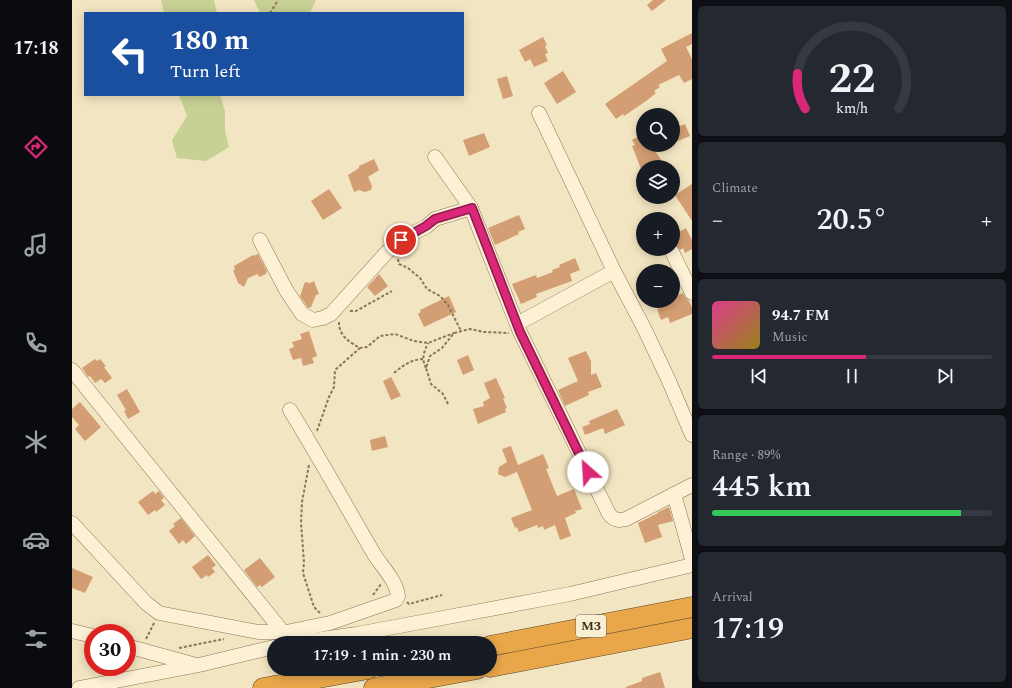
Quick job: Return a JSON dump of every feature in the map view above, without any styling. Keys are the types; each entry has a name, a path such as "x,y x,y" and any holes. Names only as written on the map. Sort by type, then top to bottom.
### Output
{"highway":[{"name":"M3","path":"497,645 692,607"},
{"name":"M3","path":"497,665 692,628"},
{"path":"263,688 329,676"},
{"path":"374,688 439,676"}],"street":[{"path":"539,113 614,272 644,328 692,435"},
{"path":"435,157 472,208 518,328 612,518 620,520 626,519 692,485"},
{"path":"260,240 286,290 302,314 313,320 323,318 331,314 387,252 401,240 426,226 435,219 472,208"},
{"path":"674,256 692,293"},
{"path":"518,328 614,272"},
{"path":"72,370 287,636"},
{"path":"72,523 146,603 159,613 258,632 282,631 330,623 396,600 398,596 395,585 375,555 313,446 290,410"},
{"path":"674,494 692,559"},
{"path":"343,636 570,594 692,565"},
{"path":"72,631 84,634"},
{"path":"136,649 199,665"},
{"path":"79,688 199,665 267,649"}],"path":[{"path":"271,12 278,0"},
{"path":"395,246 399,264 408,268 420,278 427,289 440,296 448,305 462,331"},
{"path":"344,300 346,310 356,311 392,291"},
{"path":"344,300 338,324 341,334 347,341 360,348"},
{"path":"330,623 314,607 303,573 304,562 301,523 302,502 313,446 329,397 334,387 336,370 360,348 368,346 380,336 395,334 414,341 428,343 454,333 470,329 484,332 518,328"},
{"path":"426,368 430,356 442,348 454,333"},
{"path":"428,343 423,359 431,384 443,394 448,404"},
{"path":"394,373 412,360 423,359"},
{"path":"367,610 374,593 389,576"},
{"path":"398,596 409,604 442,595"},
{"path":"141,650 159,613"},
{"path":"176,648 228,638"}],"green space":[{"path":"161,0 214,0 217,12 164,12"},
{"path":"254,0 316,0 310,12 260,12"},
{"path":"179,96 220,96 225,111 225,130 229,147 206,161 177,158 172,140 187,116"}],"building":[{"path":"653,0 666,0 652,11 647,5"},
{"path":"692,33 692,44 686,47 692,59 692,79 684,83 679,75 658,85 660,87 654,91 656,93 624,116 623,114 616,119 605,104 667,61 661,49"},
{"path":"543,37 547,45 545,46 548,53 545,54 548,61 534,67 530,59 525,62 519,50"},
{"path":"563,71 576,92 557,104 544,83"},
{"path":"507,76 513,96 503,99 497,79"},
{"path":"685,124 690,136 680,140 680,126"},
{"path":"484,133 490,147 469,156 463,140"},
{"path":"636,138 636,152 656,152 661,160 637,160 632,146 635,145 632,140"},
{"path":"374,159 379,170 368,177 372,186 371,190 365,192 359,190 354,192 348,175 359,168 359,166"},
{"path":"692,184 692,221 680,203 680,192"},
{"path":"329,189 342,208 323,220 311,201"},
{"path":"519,215 525,229 518,232 519,234 495,245 488,228"},
{"path":"686,228 692,240 692,249 685,253 683,248 680,250 680,231"},
{"path":"258,254 267,271 266,274 259,277 258,274 248,278 244,287 238,283 233,270 235,270 234,266 253,255"},
{"path":"575,258 580,270 570,274 572,281 536,294 537,297 521,304 512,284 536,275 537,278 553,272 552,270 560,267 559,265"},
{"path":"379,274 388,286 375,296 367,287"},
{"path":"314,281 319,294 316,295 311,307 308,308 300,296 305,282 310,283"},
{"path":"683,293 689,301 692,307 692,314 670,323 668,317 661,320 657,309 680,308 680,294"},
{"path":"449,296 456,312 424,327 418,314 421,312 420,310"},
{"path":"309,331 317,356 312,358 314,363 303,366 301,358 293,360 289,349 294,347 292,342 302,339 300,334"},
{"path":"586,351 591,361 591,375 596,373 602,387 588,392 589,395 565,406 558,390 578,381 568,358"},
{"path":"468,355 474,370 463,375 457,360"},
{"path":"95,359 97,361 100,359 106,366 104,367 112,378 105,383 101,379 95,383 90,376 88,377 82,368"},
{"path":"391,377 401,396 391,400 383,381"},
{"path":"496,378 505,398 503,399 507,408 505,409 506,412 478,424 473,409 484,406 483,402 490,398 484,383"},
{"path":"127,389 140,412 128,419 124,411 126,410 117,395"},
{"path":"80,402 101,427 85,441 75,429 79,425 72,417 72,409"},
{"path":"617,409 625,425 605,434 603,428 585,435 582,427 590,424 589,421"},
{"path":"385,436 388,447 372,451 370,440"},
{"path":"511,446 518,465 543,454 549,468 546,469 557,496 574,489 582,509 575,511 576,513 565,518 571,536 560,540 555,525 544,530 543,526 538,528 537,525 519,532 517,527 515,528 511,518 532,510 517,472 505,477 498,474 499,467 507,462 502,449"},
{"path":"153,491 155,494 159,491 164,498 161,500 165,505 156,512 155,510 148,515 138,502"},
{"path":"669,507 673,521 658,525 662,537 645,543 638,523"},
{"path":"181,518 195,536 186,544 183,540 179,544 169,531 175,526 173,524"},
{"path":"208,555 216,565 212,568 215,572 208,577 207,575 201,579 192,567"},
{"path":"260,558 275,577 262,587 260,585 257,587 244,570"},
{"path":"72,568 93,577 85,593 72,588"},
{"path":"660,672 665,688 626,688 642,681 642,678"}],"route":[{"path":"401,240 426,226 435,219 472,208 520,332 588,472"}]}
